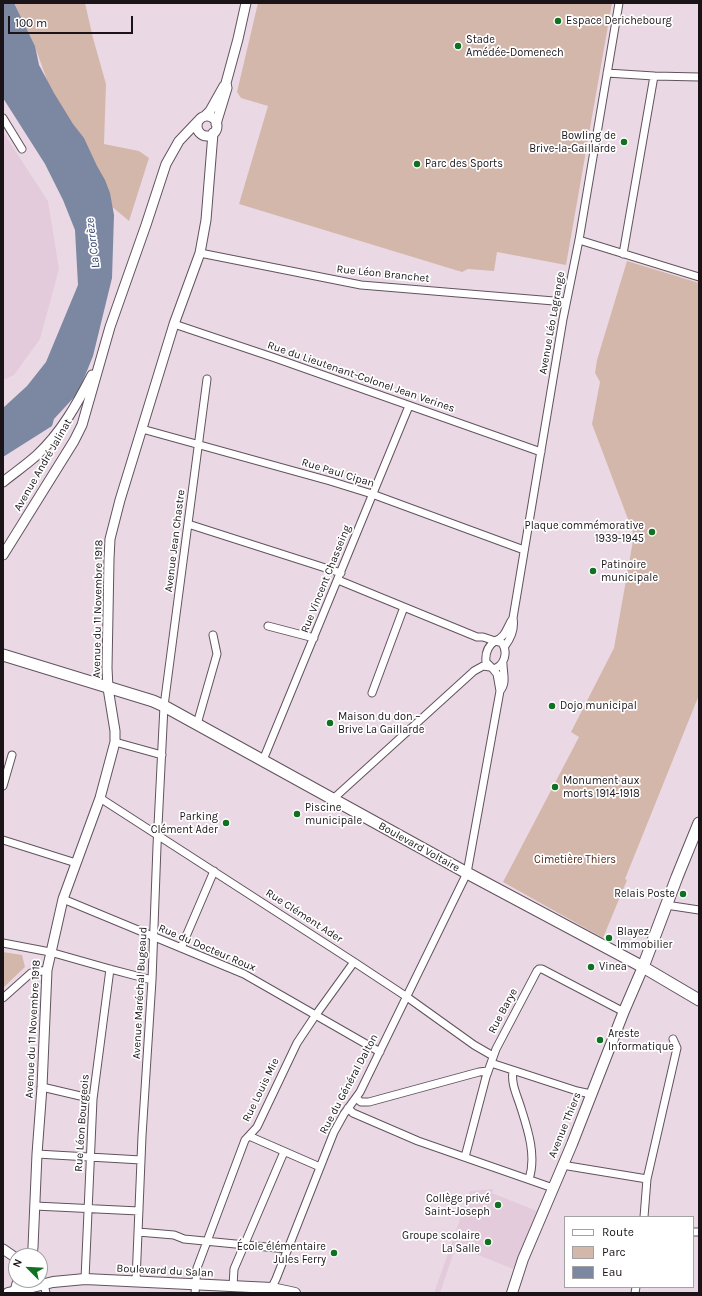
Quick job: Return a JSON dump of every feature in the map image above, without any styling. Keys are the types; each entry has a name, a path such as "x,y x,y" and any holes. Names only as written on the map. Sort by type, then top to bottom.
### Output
{"main road":[{"name":"Boulevard Voltaire","path":"3,655 153,701 164,706 467,873 643,967 699,1000"},
{"path":"643,967 699,823"},
{"name":"Avenue Thiers","path":"512,1293 523,1259 572,1144 643,967"},
{"name":"Boulevard du Salan","path":"48,1283 85,1279 136,1281 217,1289 233,1286 292,1292"},
{"name":"Boulevard du Salan","path":"11,1292 29,1288"}],"street":[{"path":"216,124 211,117 202,118 197,127 202,134 208,136 216,129 216,124 227,88 226,83 246,3"},
{"name":"Avenue Léo Lagrange","path":"495,641 502,638 508,624 513,618 566,302 579,240 619,3"},
{"path":"607,73 699,77"},
{"path":"623,254 654,76"},
{"name":"Avenue André Jalinat","path":"3,555 74,441 86,413 100,360 170,155 179,141 210,111 226,83"},
{"path":"3,118 22,148"},
{"name":"Avenue du 11 Novembre 1918","path":"33,1248 47,970 63,899 100,798 115,742 107,668 110,539 120,500 174,324 200,252 206,220 213,133"},
{"name":"Avenue André Jalinat","path":"164,170 170,165 187,141 192,137 202,134"},
{"path":"579,240 699,277"},
{"name":"Rue Léon Branchet","path":"200,252 361,285 566,302"},
{"name":"Rue du Lieutenant-Colonel Jean Verines","path":"174,324 541,452"},
{"name":"Avenue André Jalinat","path":"3,482 37,455 56,435 72,412 100,360"},
{"name":"Avenue Jean Chastre","path":"164,706 207,380"},
{"name":"Rue Vincent Chasseing","path":"263,760 409,406"},
{"name":"Rue Paul Cipan","path":"142,429 372,494 524,550"},
{"path":"188,524 341,573"},
{"path":"338,580 477,637 483,637 502,643 505,646"},
{"path":"372,693 404,607"},
{"path":"500,691 503,688 504,681 503,664 505,646 513,631 513,618"},
{"path":"268,626 314,638"},
{"path":"197,724 217,654 213,635"},
{"path":"477,637 488,648"},
{"path":"467,873 500,691 497,674 486,662 488,648 490,644 495,641"},
{"path":"333,799 474,671 483,666 498,668 503,664"},
{"name":"Avenue Maréchal Bugeaud","path":"136,1281 141,1160 152,980 164,706"},
{"path":"115,742 162,755"},
{"path":"3,786 12,755"},
{"name":"Rue Clément Ader","path":"100,798 354,962 474,1045 492,1060 513,1071 525,1073 577,1091 591,1094"},
{"path":"3,840 76,863"},
{"path":"181,948 214,872"},
{"name":"Rue du Général Dalton","path":"270,1290 276,1279 334,1132 348,1108 356,1098 380,1052 467,873"},
{"name":"Rue du Docteur Roux","path":"63,899 244,974 380,1052"},
{"path":"666,905 699,910"},
{"path":"3,943 50,952 152,980"},
{"name":"Rue Louis Mie","path":"196,1288 197,1268 245,1140 257,1127 297,1043 354,962"},
{"name":"Rue Léon Bourgeois","path":"85,1279 93,1099 110,969"},
{"name":"Rue Barye","path":"465,1157 492,1060 539,969 542,969 624,1012"},
{"path":"3,998 31,972 47,970"},
{"path":"644,1216 648,1179 677,1048 673,1039"},
{"path":"356,1098 361,1102 369,1102 479,1072 488,1071"},
{"path":"513,1071 513,1084 527,1126 531,1153 532,1171 530,1179"},
{"path":"42,1087 93,1099"},
{"path":"348,1108 353,1113 418,1141 530,1179 552,1188"},
{"path":"248,1136 320,1167"},
{"path":"233,1286 234,1269 284,1152"},
{"path":"37,1154 141,1160"},
{"path":"562,1165 648,1179"},
{"path":"35,1206 139,1211"},
{"path":"138,1232 174,1235 184,1239 287,1249"}],"shaded area":[{"path":"3,132 48,201 59,269 40,339 14,375 3,380"},
{"name":"Groupe scolaire La Salle","path":"493,1189 492,1193 537,1211 513,1269 456,1246 440,1293 434,1293 470,1191"}],"green space":[{"path":"14,3 85,3 106,84 104,144 139,151 149,158 129,221 84,183 34,44"},
{"name":"Parc des Sports","path":"258,3 612,3 566,265 497,252 494,271 468,269 462,272 239,204 268,106 241,98 237,92"},
{"name":"Cimetière Thiers","path":"627,261 699,283 699,695 625,879 627,880 603,938 503,882 579,737 571,732 614,648 634,535 592,424 600,382 595,373 597,360"},
{"path":"3,952 22,955 25,967 3,988"}],"water":[{"name":"La Corrèze","path":"3,3 14,3 35,46 39,65 73,124 84,138 105,180 110,193 114,215 112,278 93,356 78,393 54,419 52,426 3,457 3,408 27,386 46,362 78,285 75,230 63,200 45,164 3,98"}],"place":[{"name":"Espace Derichebourg","path":"558,21"},
{"name":"Stade Amédée-Domenech","path":"458,46"},
{"name":"Bowling de Brive-la-Gaillarde","path":"624,142"},
{"name":"Parc des Sports","path":"417,164"},
{"name":"Plaque commémorative 1939-1945","path":"652,532"},
{"name":"Patinoire municipale","path":"593,571"},
{"name":"Dojo municipal","path":"552,706"},
{"name":"Maison du don – Brive La Gaillarde","path":"330,723"},
{"name":"Monument aux morts 1914-1918","path":"555,787"},
{"name":"Piscine municipale","path":"297,814"},
{"name":"Parking Clément Ader","path":"226,823"},
{"name":"Relais Poste","path":"683,894"},
{"name":"Blayez Immobilier","path":"609,938"},
{"name":"Vinea","path":"591,967"},
{"name":"Areste Informatique","path":"600,1040"},
{"name":"Collège privé Saint-Joseph","path":"498,1205"},
{"name":"Groupe scolaire La Salle","path":"488,1242"},
{"name":"École élémentaire Jules Ferry","path":"334,1253"}]}
